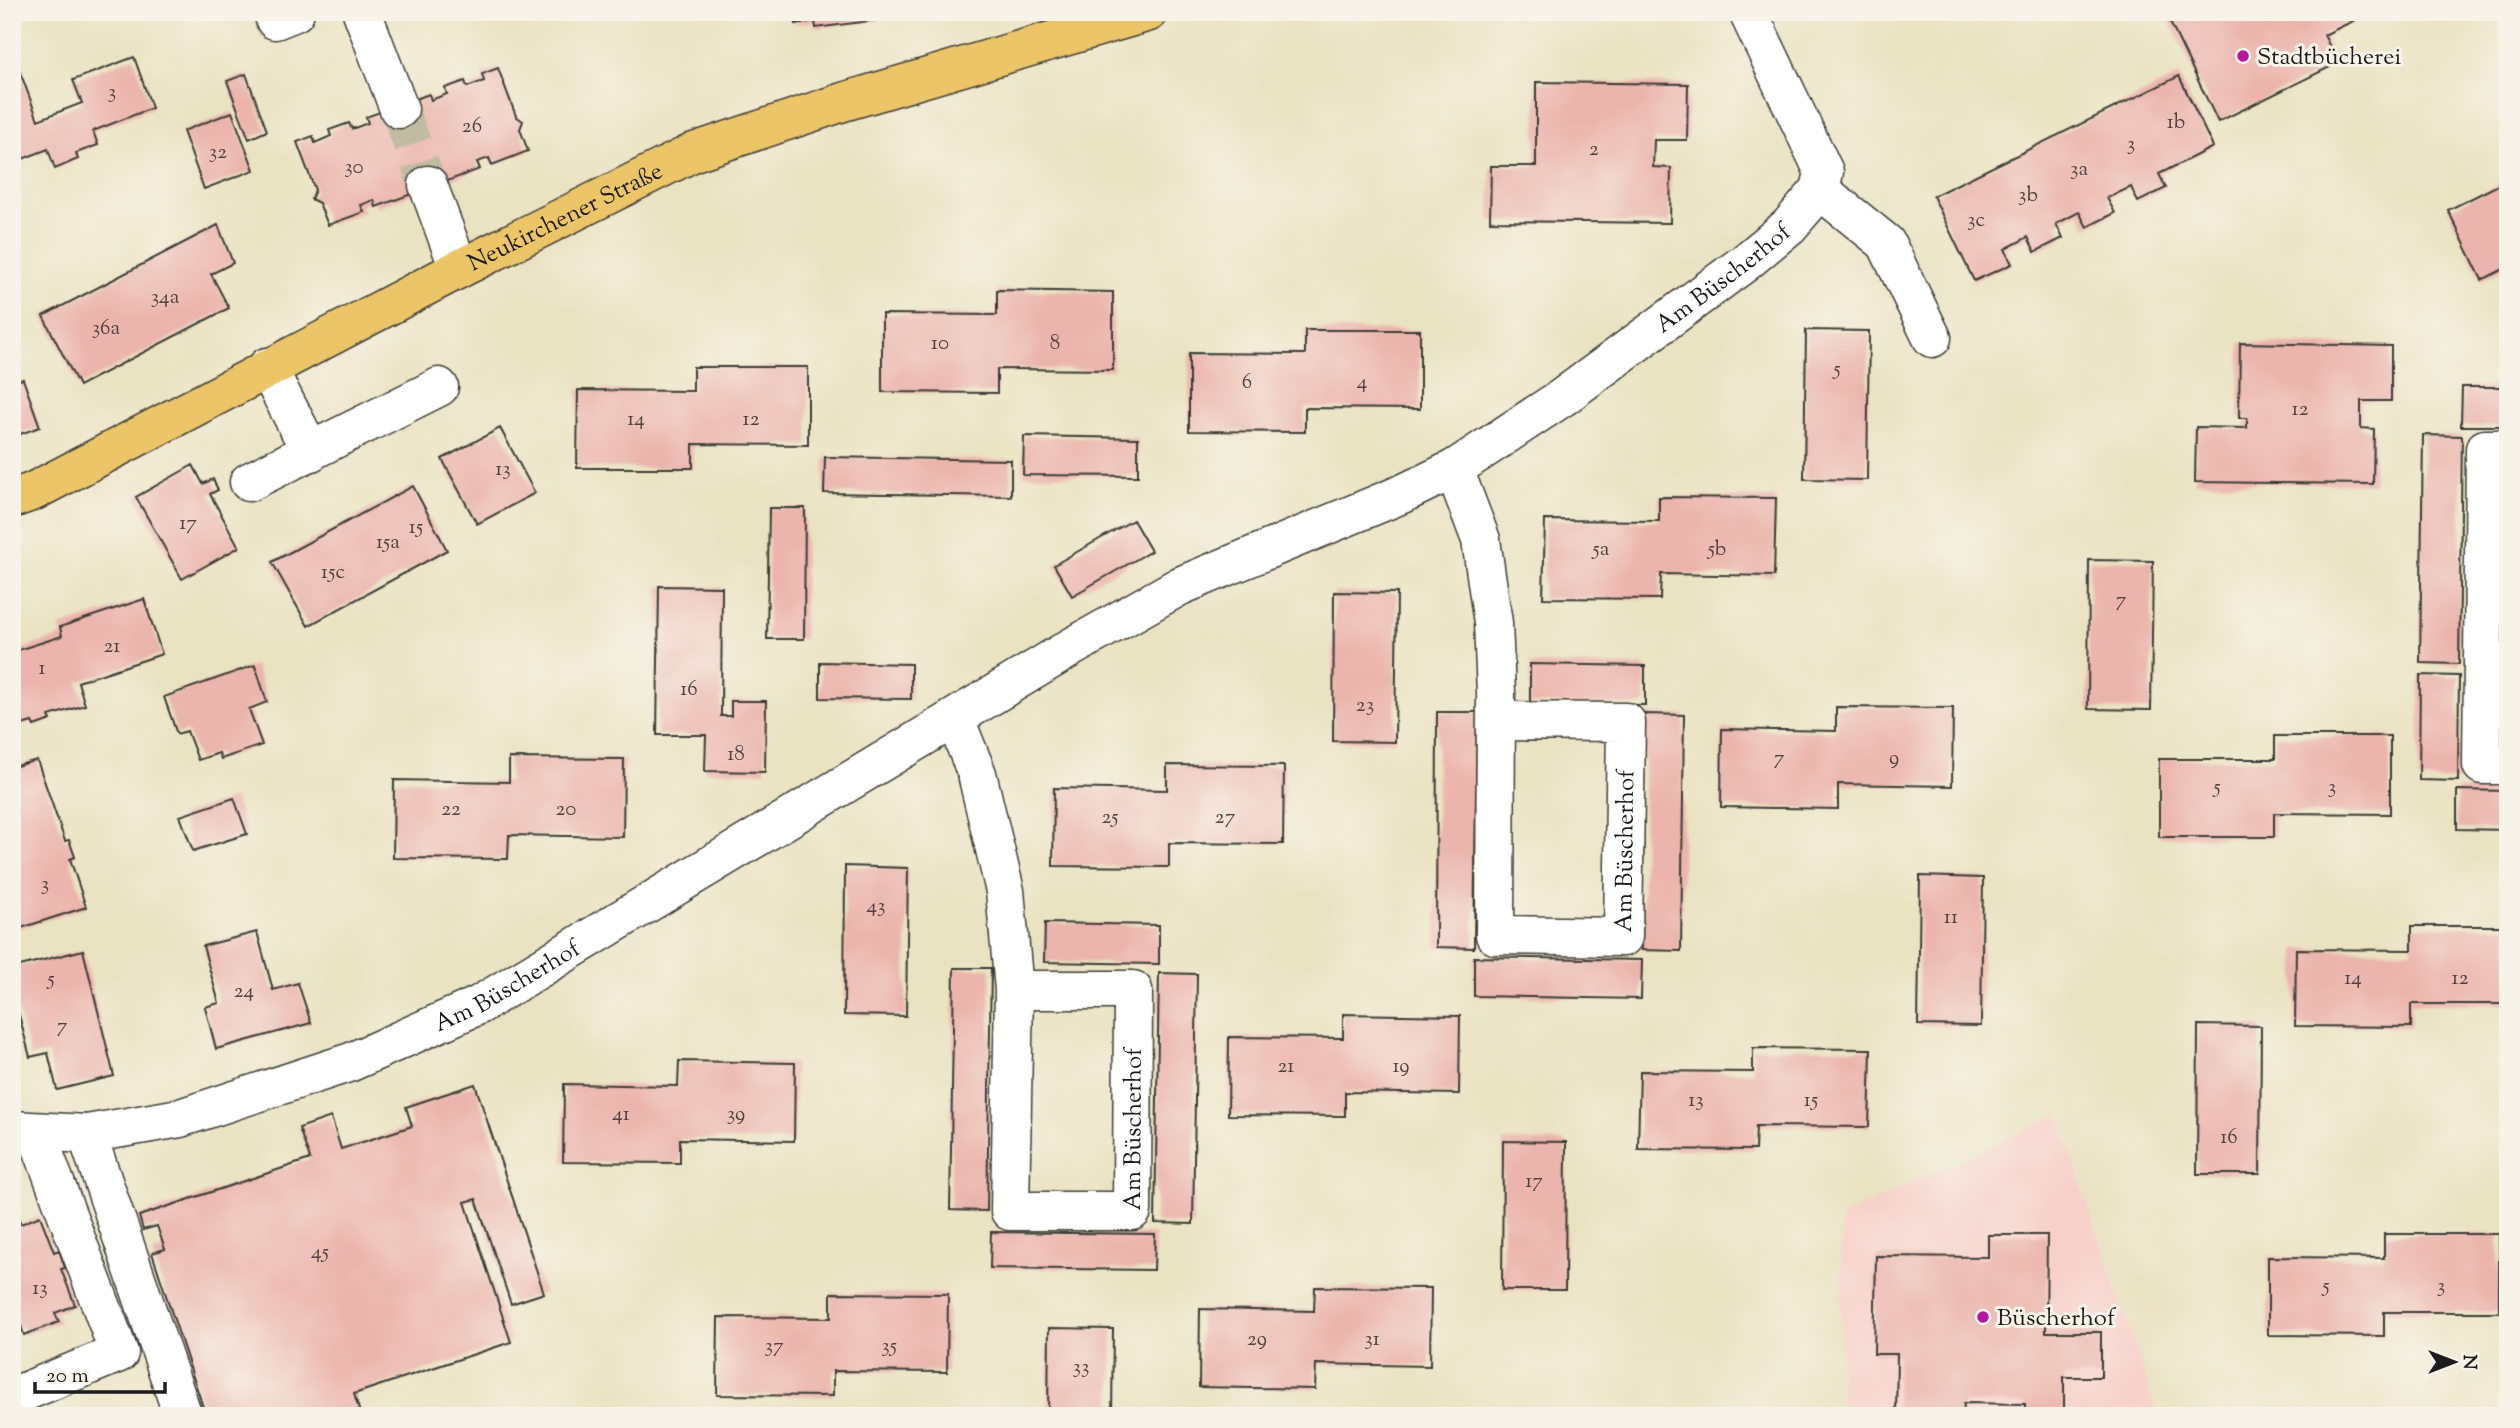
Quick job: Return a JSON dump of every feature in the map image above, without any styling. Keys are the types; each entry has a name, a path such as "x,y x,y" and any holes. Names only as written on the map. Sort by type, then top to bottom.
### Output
{"main road":[{"name":"Neukirchener Straße","path":"12,499 34,491 267,367 694,152 843,102 1149,12"}],"street":[{"path":"362,12 399,109"},
{"path":"1748,12 1824,172 1820,190 1886,243 1932,338"},
{"path":"428,185 460,269"},
{"name":"Am Büscherhof","path":"24,1131 87,1134 180,1118 338,1067 479,1004 1072,647 1180,586 1402,494 1454,469 1563,397 1746,262 1789,226 1820,190"},
{"path":"267,367 311,452"},
{"path":"249,482 439,387"},
{"path":"2508,449 2485,449 2482,751 2482,765 2508,765"},
{"name":"Am Büscherhof","path":"1454,469 1481,540 1493,623 1496,721 1494,935 1623,937 1626,722 1496,721"},
{"name":"Am Büscherhof","path":"955,719 977,774 1005,891 1014,990 1010,1211 1132,1212 1133,990 1014,990"},
{"path":"12,1397 118,1353 24,1131"},
{"path":"87,1134 183,1416"}],"shaded area":[{"name":"Büscherhof","path":"2058,1114 2158,1416 1840,1416 1841,1217"}],"building":[{"path":"795,12 877,12 878,20 816,28 815,21 796,24"},
{"path":"2165,12 2372,12 2324,35 2338,63 2218,122"},
{"path":"134,57 152,108 93,131 98,145 76,153 78,159 55,169 48,149 12,163 12,62 16,61 38,120 82,103 73,80"},
{"path":"498,68 516,116 523,121 520,129 528,151 492,165 489,158 477,162 480,169 376,207 374,200 361,205 364,212 328,225 319,203 311,199 315,190 297,142 313,136 315,143 331,136 329,130 349,123 352,129 368,123 366,117 429,94 431,100 447,94 445,88 465,81 467,87 484,81 482,74"},
{"path":"246,74 267,131 249,139 227,81"},
{"path":"2179,76 2213,147 2159,174 2166,188 2138,202 2131,187 2107,198 2115,213 2087,227 2079,212 2056,224 2063,238 2035,252 2028,237 2005,249 2012,264 1974,281 1933,196"},
{"path":"1536,82 1688,84 1687,140 1654,140 1653,167 1671,168 1670,223 1490,221 1491,166 1536,166"},
{"path":"232,112 254,170 204,189 183,131"},
{"path":"2508,180 2508,267 2482,280 2448,210"},
{"path":"218,225 233,263 211,274 229,308 79,386 43,316"},
{"path":"997,290 1113,292 1113,370 997,369 997,393 882,392 882,314 997,315"},
{"path":"1305,330 1420,330 1420,409 1305,408 1305,432 1189,431 1189,353 1305,354"},
{"path":"1806,330 1869,331 1867,480 1804,479"},
{"path":"2240,343 2391,346 2391,401 2361,401 2361,428 2374,429 2373,484 2195,482 2196,427 2247,428 2247,418 2239,418"},
{"path":"693,367 808,367 808,445 693,444 693,468 577,468 578,390 693,391"},
{"path":"23,379 40,427 12,437 12,382"},
{"path":"2462,387 2508,387 2508,426 2461,426"},
{"path":"500,428 535,493 477,524 442,459"},
{"path":"2423,435 2462,436 2459,664 2420,663"},
{"path":"1024,436 1138,438 1138,476 1023,475"},
{"path":"825,457 1011,460 1011,496 824,493"},
{"path":"193,465 203,484 213,479 218,490 210,494 239,547 182,579 136,497"},
{"path":"413,486 447,550 308,626 272,562"},
{"path":"1659,497 1776,498 1774,576 1661,574 1660,599 1543,598 1545,520 1659,521"},
{"path":"769,508 805,508 804,639 767,639"},
{"path":"1133,520 1151,551 1072,596 1054,565"},
{"path":"2089,560 2153,561 2151,710 2088,709"},
{"path":"659,586 722,587 721,716 731,716 731,701 766,701 765,772 705,771 706,735 657,735"},
{"path":"1334,592 1397,593 1395,742 1333,741"},
{"path":"144,599 162,654 78,682 85,705 49,716 51,720 34,726 32,722 12,728 12,652 62,636 60,627"},
{"path":"820,662 911,664 911,699 820,698"},
{"path":"1530,664 1645,666 1645,705 1530,704"},
{"path":"255,665 267,702 249,709 262,745 221,759 219,753 198,760 187,731 177,734 164,697"},
{"path":"2420,675 2459,676 2458,781 2419,780"},
{"path":"1836,707 1953,708 1952,786 1838,784 1838,809 1721,807 1722,729 1836,731"},
{"path":"1437,712 1477,712 1474,948 1436,947"},
{"path":"1645,714 1684,715 1681,951 1642,950"},
{"path":"2275,736 2390,736 2390,814 2274,813 2274,837 2159,837 2159,759 2275,759"},
{"path":"12,758 16,766 37,760 65,841 69,840 75,857 70,859 86,907 18,929 12,912"},
{"path":"509,758 624,759 623,837 509,835 508,859 393,858 394,780 509,782"},
{"path":"1167,765 1284,766 1283,844 1169,843 1169,867 1053,866 1054,788 1167,790"},
{"path":"2457,790 2508,791 2508,830 2457,829"},
{"path":"234,798 247,834 193,851 180,816"},
{"path":"845,866 908,868 906,1016 844,1015"},
{"path":"1920,876 1983,878 1981,1026 1918,1025"},
{"path":"1045,923 1159,925 1159,964 1044,962"},
{"path":"2412,926 2508,926 2508,1004 2411,1004 2411,1027 2295,1026 2296,949 2412,950"},
{"path":"257,932 273,990 298,983 311,1023 216,1049 205,1007 219,1003 203,946"},
{"path":"83,950 114,1076 57,1090 48,1053 30,1057 12,988 12,968"},
{"path":"1474,957 1642,960 1641,999 1474,996"},
{"path":"954,968 991,968 987,1211 950,1210"},
{"path":"1159,973 1197,974 1193,1224 1155,1223"},
{"path":"1343,1014 1460,1016 1459,1094 1345,1092 1345,1116 1228,1115 1229,1037 1343,1038"},
{"path":"2198,1025 2261,1026 2260,1174 2197,1174"},
{"path":"1753,1048 1871,1049 1869,1127 1756,1126 1755,1150 1638,1149 1640,1071 1753,1072"},
{"path":"679,1061 795,1063 794,1141 680,1139 680,1163 563,1162 564,1084 678,1086"},
{"path":"475,1084 544,1293 511,1304 476,1199 465,1202 511,1342 354,1394 361,1416 206,1416 152,1253 165,1249 157,1226 143,1230 139,1216 310,1159 299,1128 331,1117 341,1149 412,1126 406,1107"},
{"path":"1503,1141 1566,1142 1565,1290 1502,1290"},
{"path":"17,1216 21,1224 40,1216 54,1252 59,1250 65,1268 61,1269 75,1305 55,1313 59,1322 24,1335 21,1326 12,1330 12,1218"},
{"path":"991,1232 1155,1234 1154,1270 990,1268"},
{"path":"2384,1234 2499,1234 2499,1312 2384,1312 2384,1336 2268,1335 2268,1257 2384,1258"},
{"path":"1988,1235 2047,1235 2046,1332 2101,1332 2101,1377 2064,1377 2064,1416 2025,1416 2025,1404 1964,1403 1963,1416 1896,1416 1897,1354 1874,1354 1876,1256 1988,1257"},
{"path":"1315,1287 1431,1288 1430,1366 1316,1364 1315,1389 1199,1387 1200,1309 1314,1311"},
{"path":"831,1293 948,1294 947,1372 833,1371 833,1396 717,1395 718,1317 831,1318"},
{"path":"1049,1328 1113,1329 1112,1416 1048,1416"}],"tunnel":[{"path":"399,109 428,185"}],"place":[{"name":"Stadtbücherei","path":"2243,56"},
{"name":"Büscherhof","path":"1983,1317"}]}
